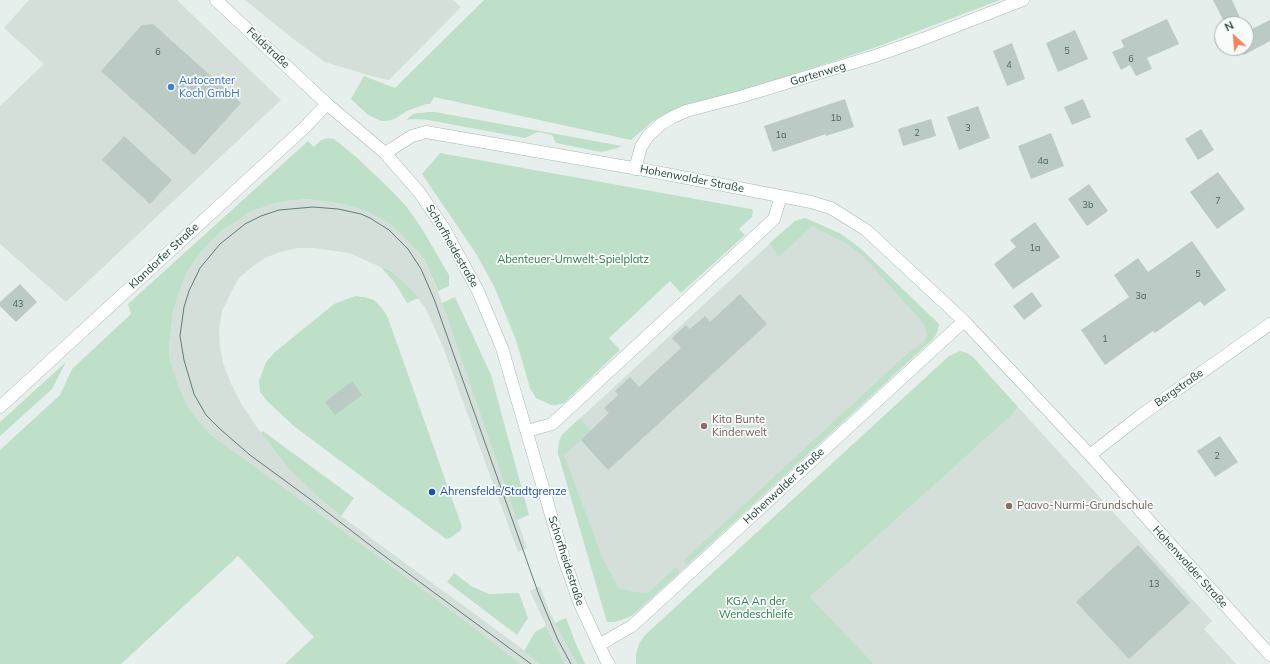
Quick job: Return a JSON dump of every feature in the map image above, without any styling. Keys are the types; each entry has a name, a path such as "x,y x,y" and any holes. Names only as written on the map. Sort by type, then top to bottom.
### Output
{"street":[{"name":"Feldstraße","path":"216,0 323,100"},
{"name":"Gartenweg","path":"635,169 641,147 648,136 660,124 686,111 748,95 874,56 923,39 1024,0"},
{"name":"Schorfheidestraße","path":"323,100 385,152 419,192 445,230 478,291 502,348 564,559 580,604 609,664"},
{"name":"Klandorfer Straße","path":"0,407 303,129 323,100"},
{"name":"Hohenwalder Straße","path":"385,152 412,136 426,132 781,196 831,208 866,230 964,321 1090,455 1270,655"},
{"path":"527,432 552,424 765,228 774,219 781,196"},
{"name":"Hohenwalder Straße","path":"599,645 632,626 964,321"},
{"name":"Bergstraße","path":"1090,455 1146,412 1270,324"}],"shaded area":[{"path":"29,0 177,0 281,100 66,302 0,244 0,106 44,64 4,28"},
{"path":"245,0 453,0 461,7 389,80 325,62 292,38"},
{"path":"306,199 343,204 364,210 384,220 396,229 411,244 425,262 440,297 527,548 518,552 443,347 426,309 411,289 392,272 349,253 314,248 298,248 280,252 265,258 252,267 239,278 222,311 219,330 220,347 223,363 231,384 242,405 261,433 289,469 317,496 341,516 521,648 540,664 521,664 210,434 189,409 179,387 170,360 169,347 173,312 187,272 201,252 220,232 250,212 272,204"},
{"name":"Kita Bunte Kinderwelt","path":"805,218 841,234 861,249 939,324 937,333 933,339 637,612 615,622 607,622 558,453 559,441 562,435 789,226 795,221"},
{"name":"Paavo-Nurmi-Grundschule","path":"1018,407 1212,621 1204,629 1236,664 874,664 810,597 1011,416"},
{"path":"540,586 548,608 577,664 565,664 539,611 530,591"}],"green space":[{"path":"484,0 1000,0 871,49 675,110 653,121 631,140 434,97 430,104 407,111 394,119 381,121 368,115 351,99 364,76 395,88"},
{"path":"435,112 622,146 601,152 556,143 552,135 538,132 525,138 428,120 406,120 413,114"},
{"path":"328,138 334,139 355,156 406,206 421,227 449,275 449,286 438,291 425,261 411,244 396,229 384,220 364,210 343,204 306,199 272,204 250,212 220,232 201,252 187,272 173,312 169,347 170,360 179,387 189,409 210,434 441,603 521,664 285,664 314,637 238,556 121,664 0,664 0,450 60,395 72,369 131,314 128,304 308,141 314,147 321,140"},
{"name":"Abenteuer-Umwelt-Spielplatz","path":"440,153 751,209 753,210 752,217 739,229 745,235 681,293 670,281 609,338 620,350 564,403 551,405 536,398 530,388 516,340 494,286 475,252 422,174"},
{"path":"805,218 841,234 861,249 939,324 937,333 933,339 687,565 683,561 909,352 924,342 927,335 924,324 865,258 848,244 812,226 779,257 770,243 795,221"},
{"path":"381,267 392,272 419,298 407,303 395,283"},
{"path":"355,296 374,300 382,308 388,318 462,527 460,531 450,538 446,539 295,427 268,402 260,392 259,381 266,362 275,352 334,304"},
{"path":"455,297 491,375 529,515 517,520 442,303"},
{"name":"KGA An der Wendeschleife","path":"960,351 973,357 1018,407 1011,416 810,597 874,664 636,664 636,654 639,644 645,635 949,356"},
{"path":"66,362 52,389 0,436 0,422"},
{"path":"580,418 591,431 564,455 602,557 619,589 643,593 649,592 676,567 680,572 631,616 612,622 607,622 558,453 559,441 562,435"},
{"path":"263,431 354,498 341,516 317,496 289,469 261,433"},
{"path":"454,573 471,586 489,594 519,593 528,618 517,635 447,582"},
{"path":"566,618 585,664 577,664 555,623"},
{"path":"546,626 565,664 540,664 524,651 535,632"}],"building":[{"path":"1213,0 1232,0 1239,16 1221,16"},
{"path":"1167,19 1179,44 1147,58 1152,69 1136,76 1130,65 1121,70 1112,52 1124,47 1121,40"},
{"path":"1270,20 1270,41 1254,50 1254,28"},
{"path":"153,24 241,103 194,155 101,71 142,25"},
{"path":"1075,30 1088,59 1058,72 1046,43"},
{"path":"1012,43 1025,79 1007,86 993,51"},
{"path":"845,99 854,127 826,136 826,134 773,152 764,126"},
{"path":"1083,99 1091,117 1072,125 1064,107"},
{"path":"978,106 990,138 959,150 947,117"},
{"path":"931,119 936,136 903,146 898,129"},
{"path":"1201,129 1214,150 1198,160 1185,139"},
{"path":"1051,133 1064,166 1031,179 1018,146"},
{"path":"124,136 172,180 150,204 102,160"},
{"path":"1218,172 1245,209 1217,229 1190,192"},
{"path":"1089,184 1108,211 1087,226 1068,199"},
{"path":"1035,222 1060,257 1013,289 994,264 1016,247 1010,240"},
{"path":"1192,241 1226,290 1204,306 1200,301 1155,333 1153,331 1105,365 1081,330 1129,297 1114,275 1138,258 1148,272"},
{"path":"20,284 37,302 16,322 0,306 0,302"},
{"path":"1032,292 1042,306 1024,320 1013,306"},
{"path":"740,294 767,324 608,470 581,440 609,413 604,408 618,395 615,391 630,377 639,387 681,348 672,338 686,325 690,329 705,316 710,322"},
{"path":"352,381 362,395 335,415 325,402"},
{"path":"1220,436 1238,462 1215,477 1197,451"},
{"path":"1138,545 1190,603 1129,659 1076,602"}],"tram line":[{"path":"531,664 250,455 206,415 194,394 184,360 180,336 184,307 189,291 200,268 220,244 245,224 261,216 279,210 313,207 338,209 361,214 370,218 389,230 408,249 421,269 434,299 539,595 558,640 571,664"}],"place":[{"name":"Autocenter Koch GmbH","path":"171,87"},
{"name":"Kita Bunte Kinderwelt","path":"704,426"},
{"name":"Ahrensfelde/Stadtgrenze","path":"432,492"},
{"name":"Paavo-Nurmi-Grundschule","path":"1009,506"}]}
